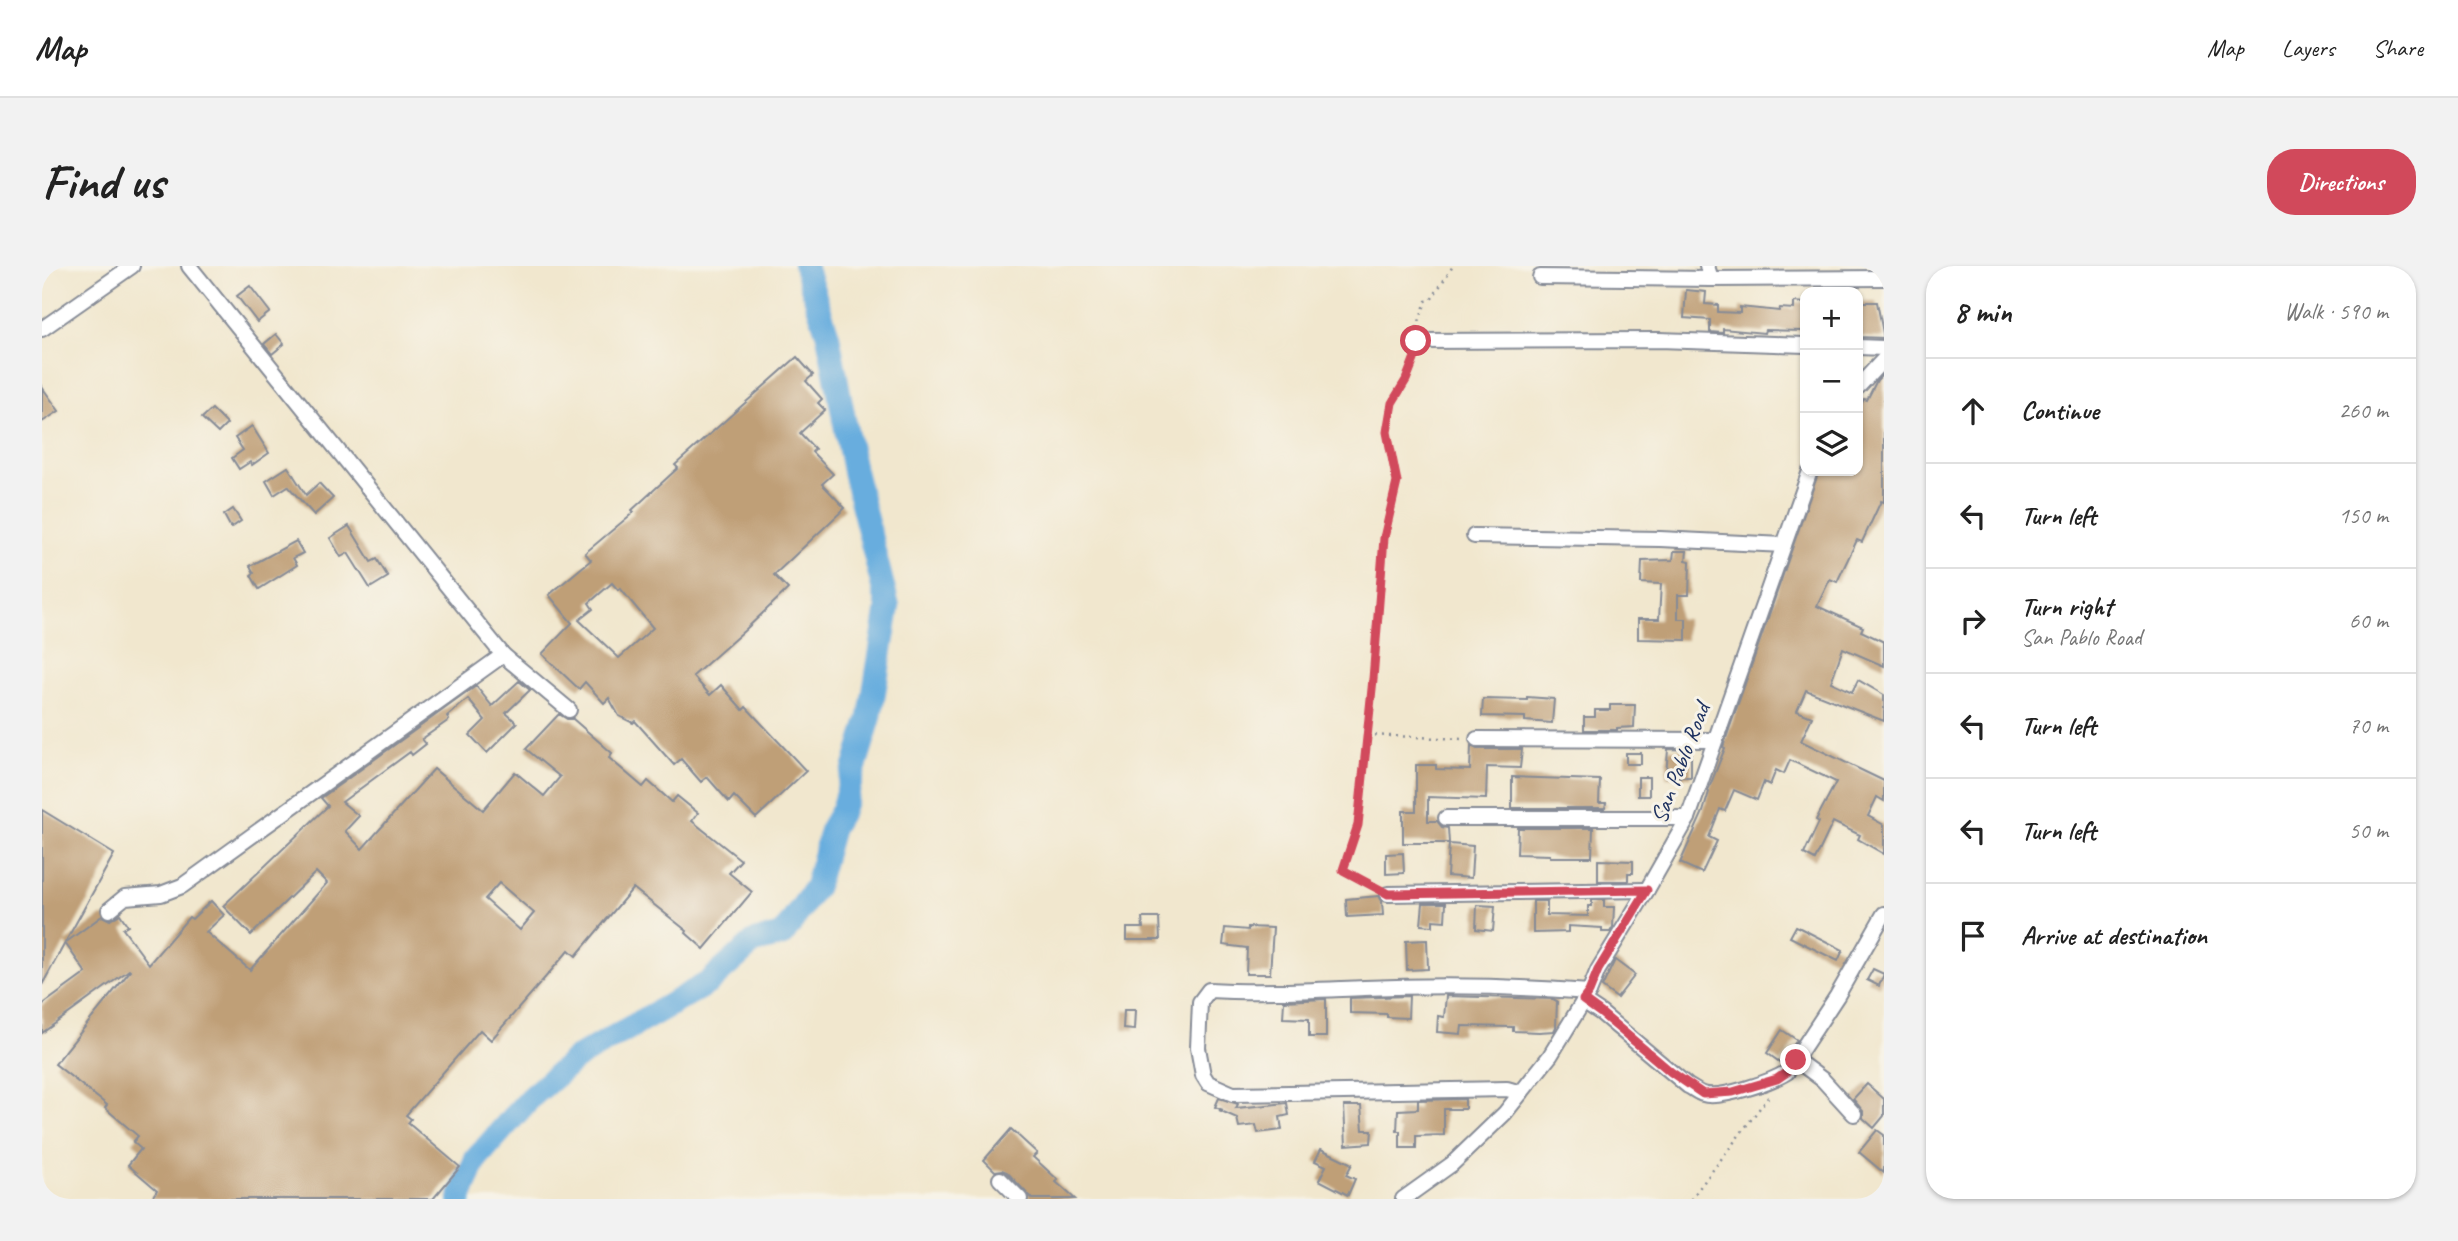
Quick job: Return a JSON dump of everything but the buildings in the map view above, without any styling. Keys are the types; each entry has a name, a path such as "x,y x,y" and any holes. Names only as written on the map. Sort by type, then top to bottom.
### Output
{"street":[{"path":"42,330 132,266"},
{"path":"190,266 503,655 569,710"},
{"path":"1540,277 1565,271 1843,272 1884,278"},
{"path":"1416,341 1659,340 1800,345"},
{"path":"1863,347 1884,348"},
{"path":"1863,382 1884,359"},
{"name":"San Pablo Road","path":"1403,1199 1452,1164 1505,1113 1550,1056 1688,818 1808,476"},
{"path":"1474,536 1660,539 1784,545"},
{"path":"109,910 125,897 161,894 182,886 503,655"},
{"path":"1477,739 1715,740"},
{"path":"1446,818 1688,818"},
{"path":"1388,894 1647,890"},
{"path":"1521,1093 1507,1089 1233,1094 1208,1083 1203,1075 1198,1048 1200,1002 1209,990 1250,992 1444,986 1530,987 1586,996 1601,1013 1671,1072 1703,1094 1733,1092 1777,1079 1787,1072 1837,996 1884,914"},
{"path":"1796,1060 1823,1080 1854,1114"},
{"path":"1000,1179 1020,1199"}],"path":[{"path":"1388,894 1343,870 1358,825 1384,538 1397,482 1387,432 1392,403 1406,380 1415,357 1417,328 1426,301 1431,300 1453,266"},
{"path":"1368,735 1477,739"},
{"path":"1690,1199 1771,1093"}],"waterway":[{"path":"460,1199 476,1159 530,1098 575,1059 708,983 754,942 783,935 816,886 832,827 842,810 870,717 888,607 854,471 828,335 805,266"}],"route":[{"path":"1416,341 1415,357 1406,380 1392,403 1387,432 1397,482 1384,538 1358,825 1343,870 1388,894 1647,890 1598,970 1583,1000 1688,1086 1703,1094 1733,1092 1777,1079 1787,1072 1796,1060"}]}
